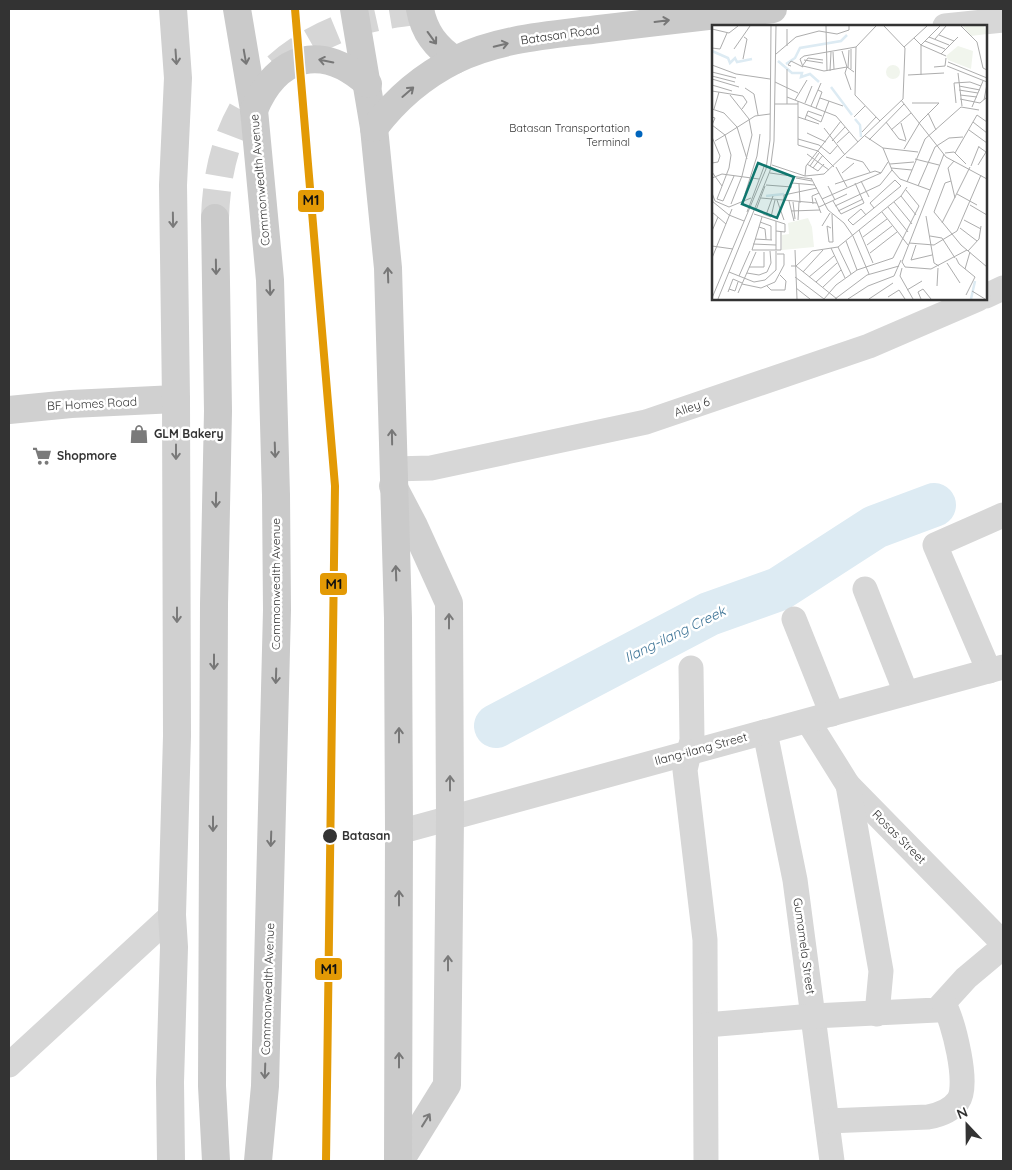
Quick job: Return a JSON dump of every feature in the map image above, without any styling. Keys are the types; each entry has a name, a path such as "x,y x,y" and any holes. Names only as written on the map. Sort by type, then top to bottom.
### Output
{"main road":[{"name":"Commonwealth Avenue","path":"237,9 254,110 270,280 276,495 278,610 265,1086 258,1161"},
{"path":"354,9 374,128 388,268 398,618 399,1161"},
{"path":"420,9 423,24 434,42 455,60"},
{"name":"Batasan Road","path":"374,128 386,113 416,85 455,60 499,45 556,34 773,9"},
{"path":"254,110 263,91 274,76 298,62 315,59 330,61 346,68 368,84"},
{"path":"216,218 218,411 214,614 212,1086 216,1161"}],"street":[{"path":"171,1161 170,1082 174,947 172,915 177,736 173,185 178,78 173,9"},
{"path":"951,20 1003,20"},
{"path":"987,296 1003,288"},
{"name":"Alley 6","path":"393,477 646,422 869,346 976,300"},
{"name":"BF Homes Road","path":"9,410 71,404 176,399"},
{"path":"393,477 449,603 450,818 447,1085 399,1161"},
{"path":"996,669 935,545 1003,515"},
{"path":"865,588 906,693"},
{"path":"794,619 832,714"},
{"path":"690,668 692,740 685,770 705,940 706,1161"},
{"name":"Ilang-ilang Street","path":"399,832 996,669"},
{"name":"Rosas Street","path":"808,721 848,785 1003,945"},
{"name":"Gumamela Street","path":"765,732 795,880 832,1161"},
{"path":"848,785 880,962 878,1014"},
{"path":"9,1065 172,915"},
{"path":"706,1025 813,1016 931,1012 944,1004 966,978 1003,945"},
{"path":"827,1121 928,1117 951,1109 959,1101 962,1079 954,1030 944,1004"}],"waterway":[{"name":"Ilang-ilang Creek","path":"496,726 709,614 779,589 875,527 934,505"}],"tunnel":[{"path":"215,218 218,182 226,149 237,119 253,93 274,70 299,50 328,34 362,21 398,13 434,9"}],"transit line":[{"name":"M1","path":"295,9 335,486 326,1161"}],"place":[{"name":"Batasan Transportation Terminal","path":"639,134"},
{"name":"GLM Bakery","path":"139,434"},
{"name":"Shopmore","path":"42,456"},
{"name":"Batasan","path":"330,836"}]}
